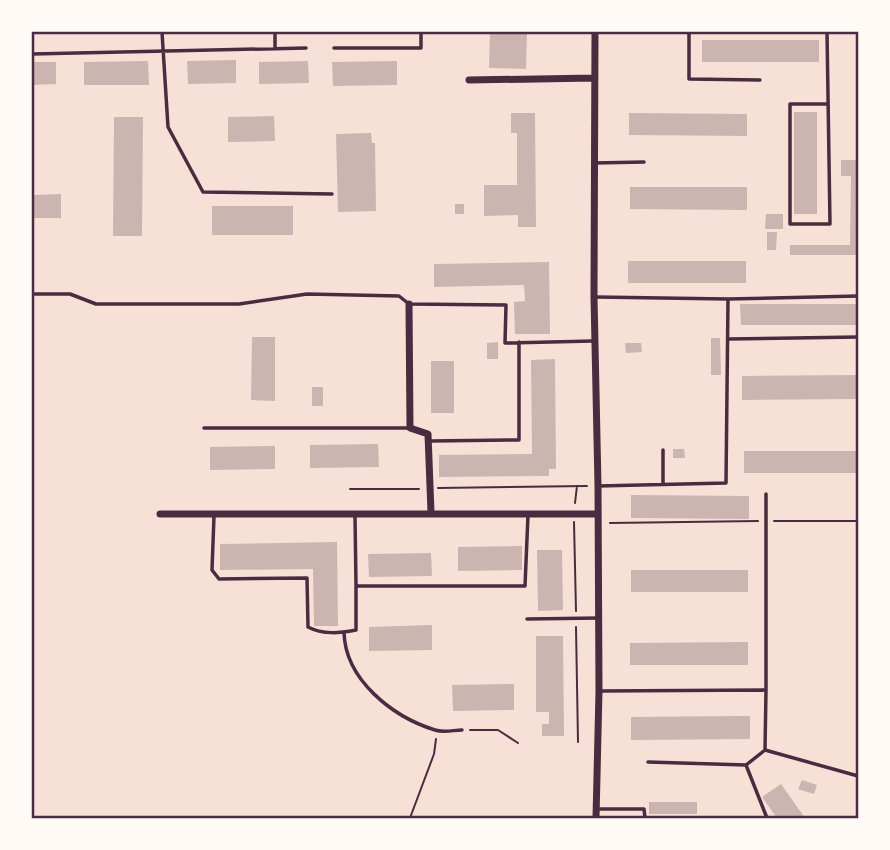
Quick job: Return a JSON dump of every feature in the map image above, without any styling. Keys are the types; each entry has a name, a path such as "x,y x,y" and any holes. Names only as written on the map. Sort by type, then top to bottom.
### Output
{"street":[{"path":"595,32 594,297 599,618 596,818"},
{"path":"470,80 595,78"},
{"path":"409,304 410,428 428,434 431,512"},
{"path":"160,514 598,514"}],"lane":[{"path":"162,32 168,127 203,192 332,194"},
{"path":"275,32 275,49"},
{"path":"334,48 421,48 421,32"},
{"path":"689,32 689,79 760,80"},
{"path":"827,32 830,224 790,223 790,104 828,104"},
{"path":"32,54 306,48"},
{"path":"594,163 645,162"},
{"path":"32,294 70,294 96,304 239,304 307,294 399,296 409,304 506,304 505,343 595,341"},
{"path":"594,297 728,299 859,296"},
{"path":"598,486 726,483 728,299"},
{"path":"728,339 859,337"},
{"path":"428,442 519,440 519,342"},
{"path":"204,428 410,428"},
{"path":"663,450 663,484"},
{"path":"765,750 766,494"},
{"path":"356,586 525,586 528,513"},
{"path":"214,516 212,570 219,579 307,578 308,627 318,632 344,632 356,631 355,514"},
{"path":"527,619 599,618"},
{"path":"344,632 344,640 364,685 377,698 407,717 438,731 462,730"},
{"path":"599,691 766,690"},
{"path":"648,762 746,765 765,750"},
{"path":"765,750 859,775"},
{"path":"746,765 767,818"},
{"path":"596,809 644,809 645,818"}],"path":[{"path":"350,489 598,486"},
{"path":"598,524 859,521"},
{"path":"462,730 498,730 518,743"},
{"path":"410,818 434,754 438,731"}],"building":[{"path":"490,32 527,32 526,69 489,68"},
{"path":"702,40 819,40 819,62 702,62"},
{"path":"236,60 236,83 188,84 187,61"},
{"path":"148,61 149,85 84,85 84,62"},
{"path":"308,61 309,83 259,84 259,62"},
{"path":"397,61 397,85 333,86 332,62"},
{"path":"32,62 56,62 56,84 32,85"},
{"path":"794,112 817,112 817,214 794,214"},
{"path":"511,113 535,113 536,227 518,227 518,215 484,216 484,185 517,185 517,133 511,133"},
{"path":"629,113 747,114 747,136 629,135"},
{"path":"274,116 275,141 228,142 228,117"},
{"path":"114,117 143,117 142,236 113,236"},
{"path":"371,133 372,143 375,143 376,211 338,212 336,134"},
{"path":"841,160 858,160 858,255 790,255 790,245 850,245 851,176 841,176"},
{"path":"630,187 747,187 747,210 630,209"},
{"path":"61,194 61,218 32,218 32,195"},
{"path":"455,204 464,204 464,214 455,214"},
{"path":"212,206 293,206 293,235 212,235"},
{"path":"766,214 783,214 783,229 765,229"},
{"path":"767,232 777,232 776,250 767,250"},
{"path":"628,261 746,261 746,283 628,283"},
{"path":"549,262 550,334 515,334 514,302 525,301 524,285 434,287 434,264"},
{"path":"740,304 858,304 858,325 741,325"},
{"path":"252,337 275,337 275,401 251,400"},
{"path":"711,338 720,338 721,375 711,375"},
{"path":"498,342 498,359 487,359 487,343"},
{"path":"625,343 641,343 642,352 626,353"},
{"path":"555,359 556,469 549,469 549,476 439,477 439,455 532,454 531,360"},
{"path":"431,361 454,361 454,413 431,413"},
{"path":"858,375 858,399 742,400 742,376"},
{"path":"312,387 323,387 323,406 312,406"},
{"path":"378,444 379,467 310,468 310,445"},
{"path":"275,446 275,469 210,470 210,447"},
{"path":"673,449 684,449 685,458 673,458"},
{"path":"744,451 858,451 858,473 744,473"},
{"path":"631,495 749,496 749,519 631,518"},
{"path":"337,542 338,626 314,626 313,569 220,570 220,544"},
{"path":"522,546 522,570 458,571 458,547"},
{"path":"537,550 562,550 563,610 538,611"},
{"path":"431,553 432,576 369,577 368,554"},
{"path":"631,570 748,570 748,592 631,592"},
{"path":"432,625 432,650 369,651 369,627"},
{"path":"536,636 563,636 564,736 542,736 542,724 549,724 549,712 536,712"},
{"path":"748,642 748,665 630,665 630,643"},
{"path":"514,684 514,710 453,711 452,685"},
{"path":"750,716 750,739 631,740 631,717"},
{"path":"802,780 817,785 814,794 798,789"},
{"path":"781,784 805,818 777,818 762,797"},
{"path":"649,802 697,802 697,814 649,814"}]}
